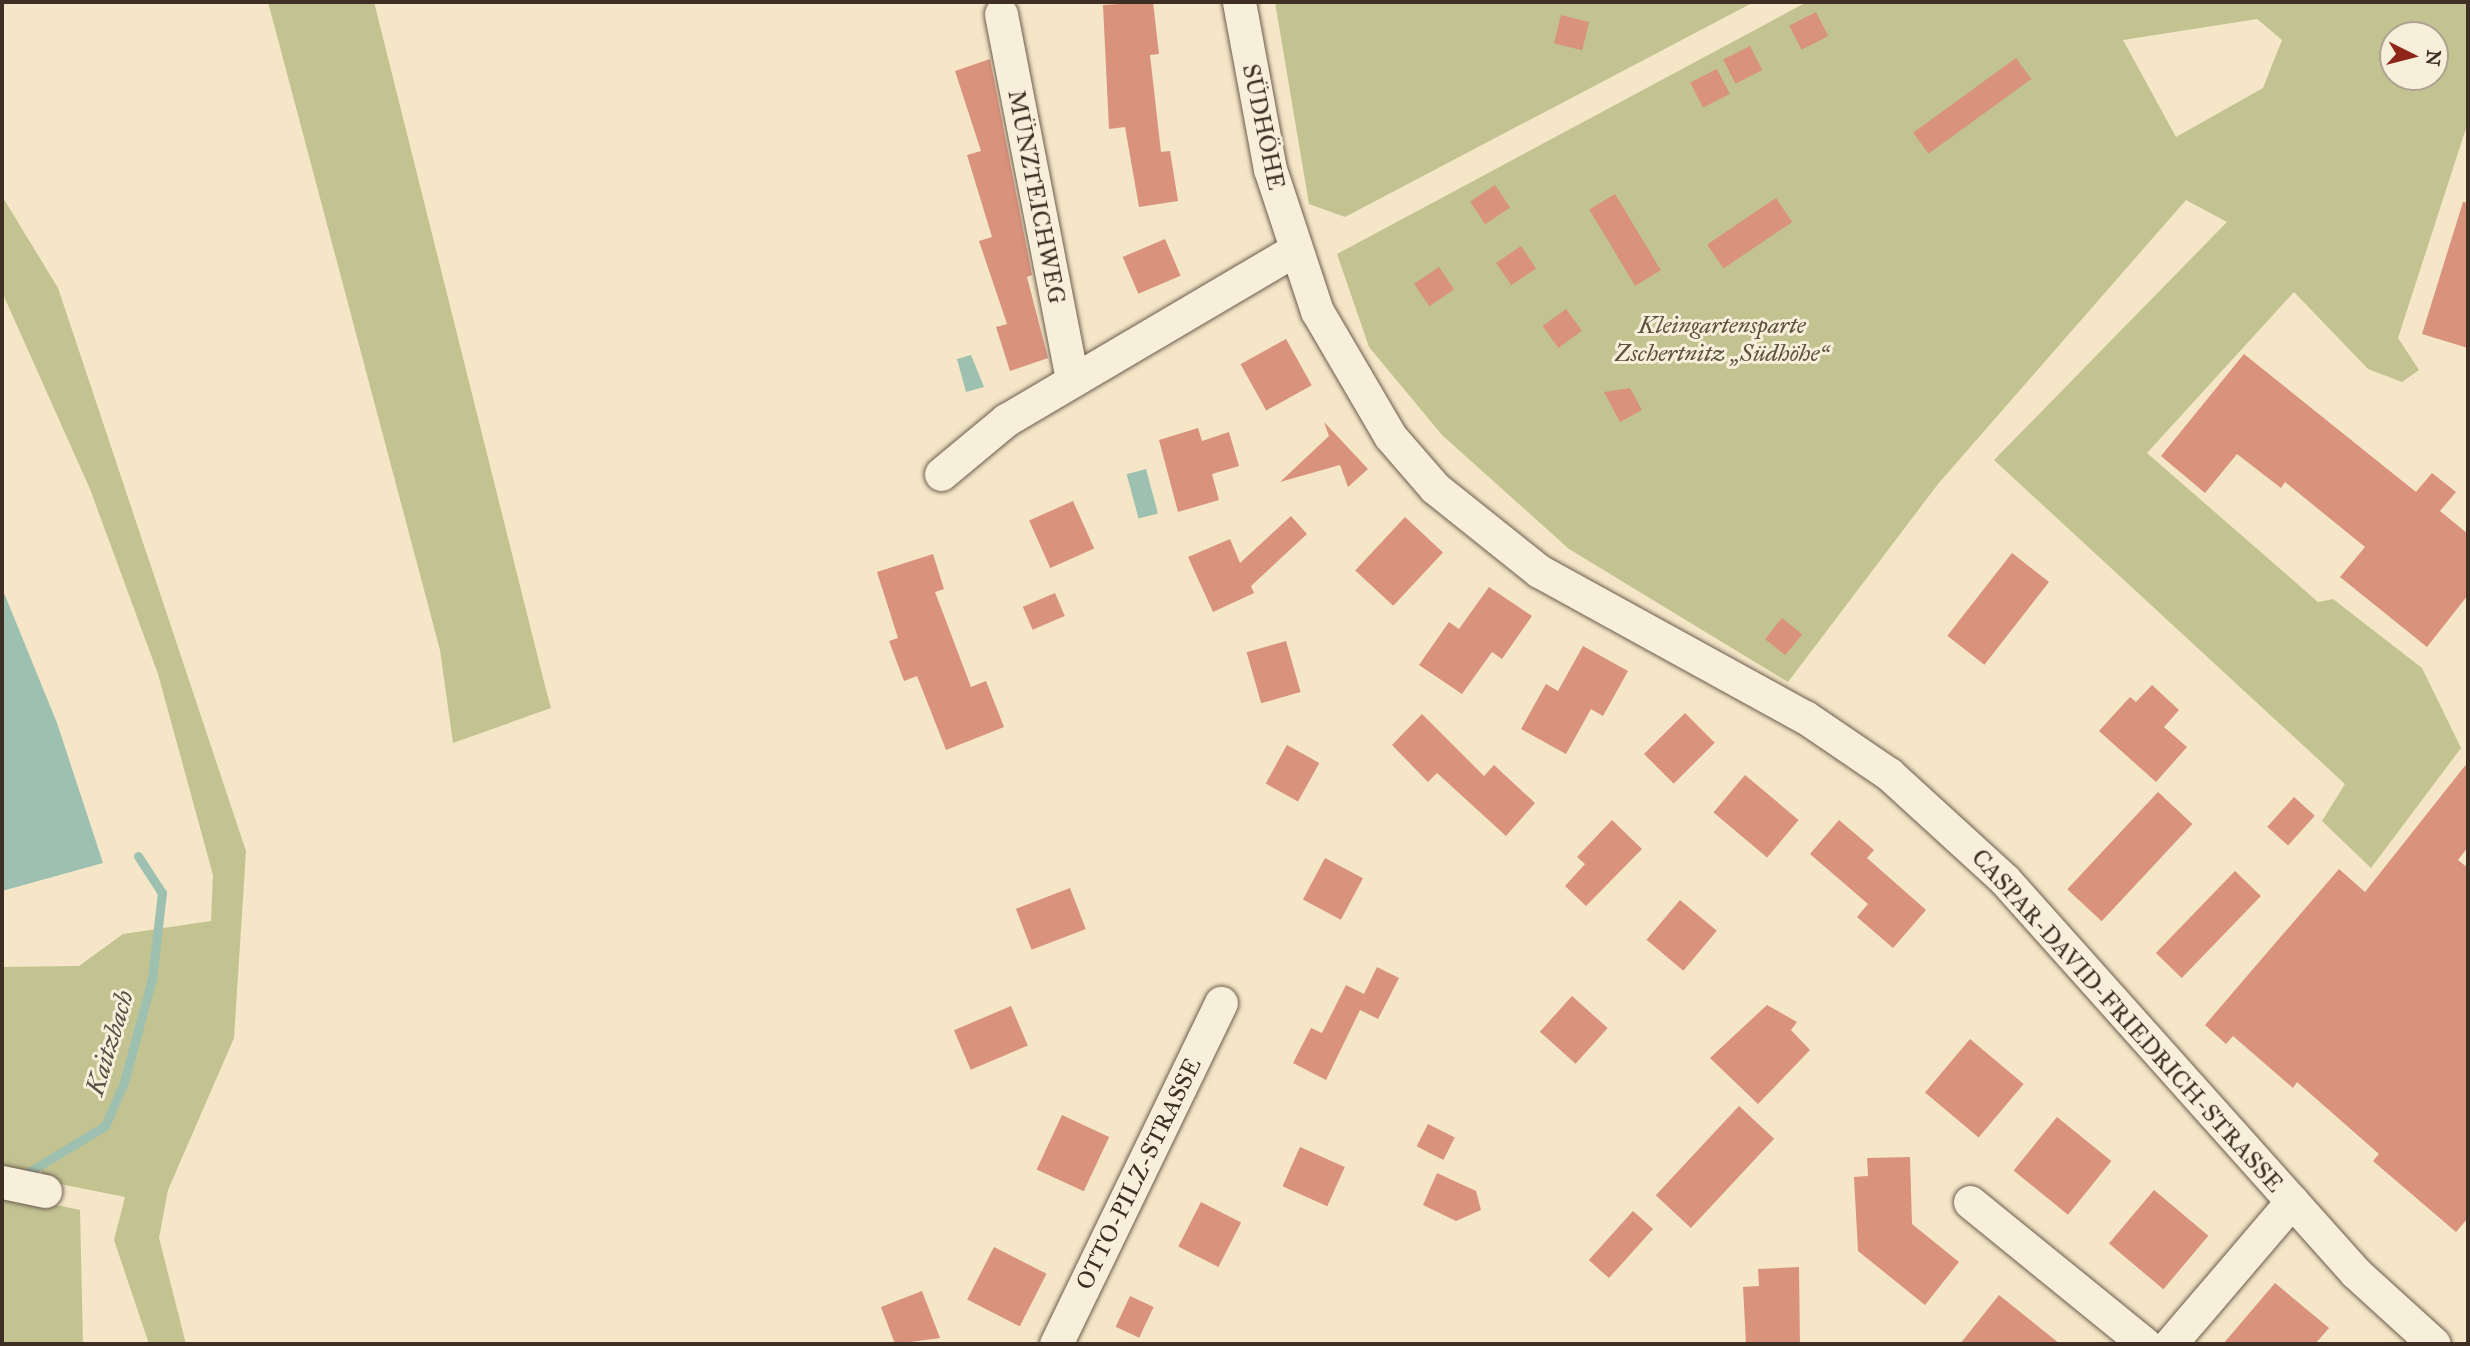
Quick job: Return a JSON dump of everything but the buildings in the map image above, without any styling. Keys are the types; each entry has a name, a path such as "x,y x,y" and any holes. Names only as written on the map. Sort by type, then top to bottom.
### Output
{"street":[{"name":"SÜDHÖHE","path":"1239,2 1270,169 1293,251"},
{"name":"MÜNZTEICHWEG","path":"1001,14 1072,380"},
{"path":"941,474 1006,420 1293,251"},
{"name":"CASPAR-DAVID-FRIEDRICH-STRASSE","path":"1293,251 1343,365 1390,436 1435,488 1539,571 1805,718 1889,774 2004,879 2356,1273 2434,1344"},
{"name":"OTTO-PILZ-STRASSE","path":"1056,1344 1221,1003"},
{"path":"2,1182 45,1191"},
{"path":"2170,1344 2292,1201"},
{"path":"1970,1202 2145,1344"}],"green space":[{"path":"268,2 374,2 551,708 453,743 440,650"},
{"path":"1275,2 1754,2 1345,217 1309,204"},
{"name":"Kleingartensparte Zschertnitz „Südhöhe“","path":"1807,2 2468,2 2468,122 2398,338 2419,370 2402,382 2368,369 2294,292 2147,453 2318,602 2333,599 2422,668 2461,748 2371,868 2322,821 2345,784 1994,460 2227,222 2186,200 1938,484 1788,682 1569,549 1442,435 1369,347 1337,254","holes":["2257,19 2282,40 2263,88 2176,137 2123,40"]},
{"path":"2,196 58,288 246,851 234,1038 168,1190 159,1238 186,1344 149,1344 114,1240 125,1197 45,1181 40,1169 18,1174 2,1170 2,967 79,966 123,934 211,921 213,875 158,674 90,489 2,292"},
{"path":"2,1193 80,1210 83,1344 2,1344"}],"shaded area":[{"path":"971,355 984,387 966,392 957,359"},
{"path":"1146,469 1158,513 1139,519 1127,474"},
{"path":"2,588 57,723 103,863 2,891"}],"waterway":[{"name":"Kaitzbach","path":"19,1178 105,1126 124,1082 152,979 162,893 138,856"}]}
